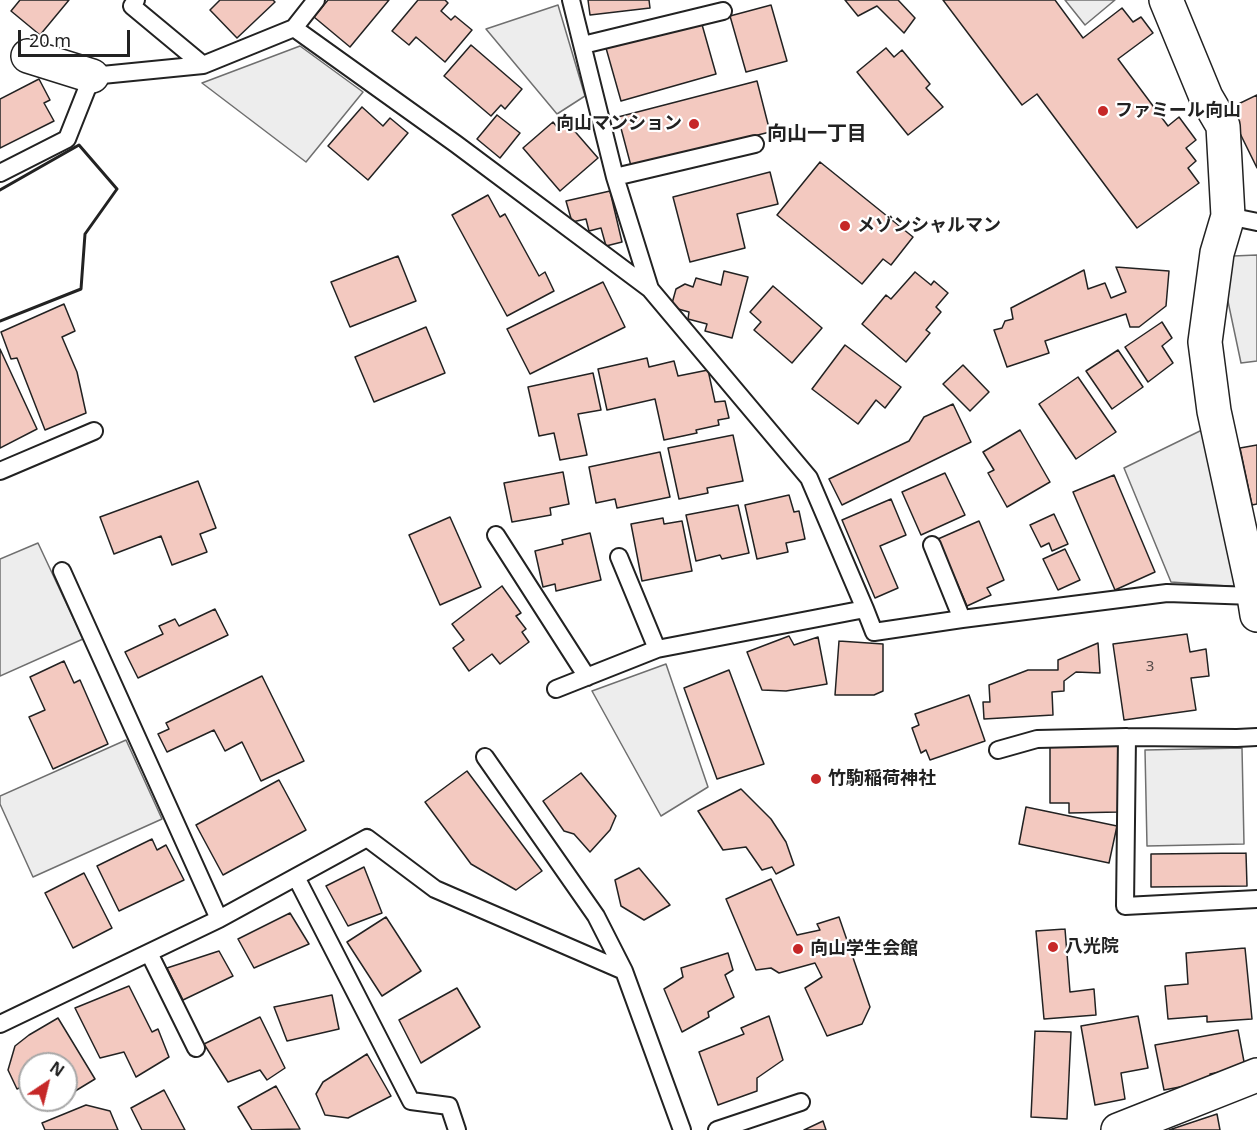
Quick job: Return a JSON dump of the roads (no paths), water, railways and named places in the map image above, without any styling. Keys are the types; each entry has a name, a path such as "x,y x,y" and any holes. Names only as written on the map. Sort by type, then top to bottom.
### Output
{"street":[{"path":"1166,0 1206,97 1223,126 1242,219 1217,253 1205,342 1214,411 1256,605"},
{"path":"28,56 92,76"},
{"path":"1118,1130 1257,1075"}],"lane":[{"path":"136,0 132,6 203,65"},
{"path":"0,173 67,139 92,76 203,65 294,28 316,0"},
{"path":"571,0 615,177 650,289"},
{"path":"583,45 723,11"},
{"path":"294,28 456,144 650,289 809,478 874,632 1167,593 1256,605"},
{"path":"615,177 755,144"},
{"path":"0,471 94,431"},
{"path":"496,535 587,677"},
{"path":"932,545 962,619"},
{"path":"619,557 657,649"},
{"path":"62,571 219,920"},
{"path":"556,689 657,649 866,609"},
{"path":"1127,737 1125,906 1257,898"},
{"path":"998,750 1037,739 1257,737"},
{"path":"485,757 596,916 624,971 682,1130"},
{"path":"0,1024 219,920 367,838 435,889 624,971"},
{"path":"296,877 411,1101 449,1106 457,1130"},
{"path":"149,953 196,1048"},
{"path":"717,1130 801,1102"}],"place":[{"name":"ファミール向山","path":"1103,111"},
{"name":"向山マンション","path":"694,124"},
{"name":"メゾンシャルマン","path":"845,226"},
{"name":"竹駒稲荷神社","path":"816,779"},
{"name":"八光院","path":"1053,947"},
{"name":"向山学生会館","path":"798,949"}],"district":[{"name":"向山一丁目","path":"817,134"}]}
